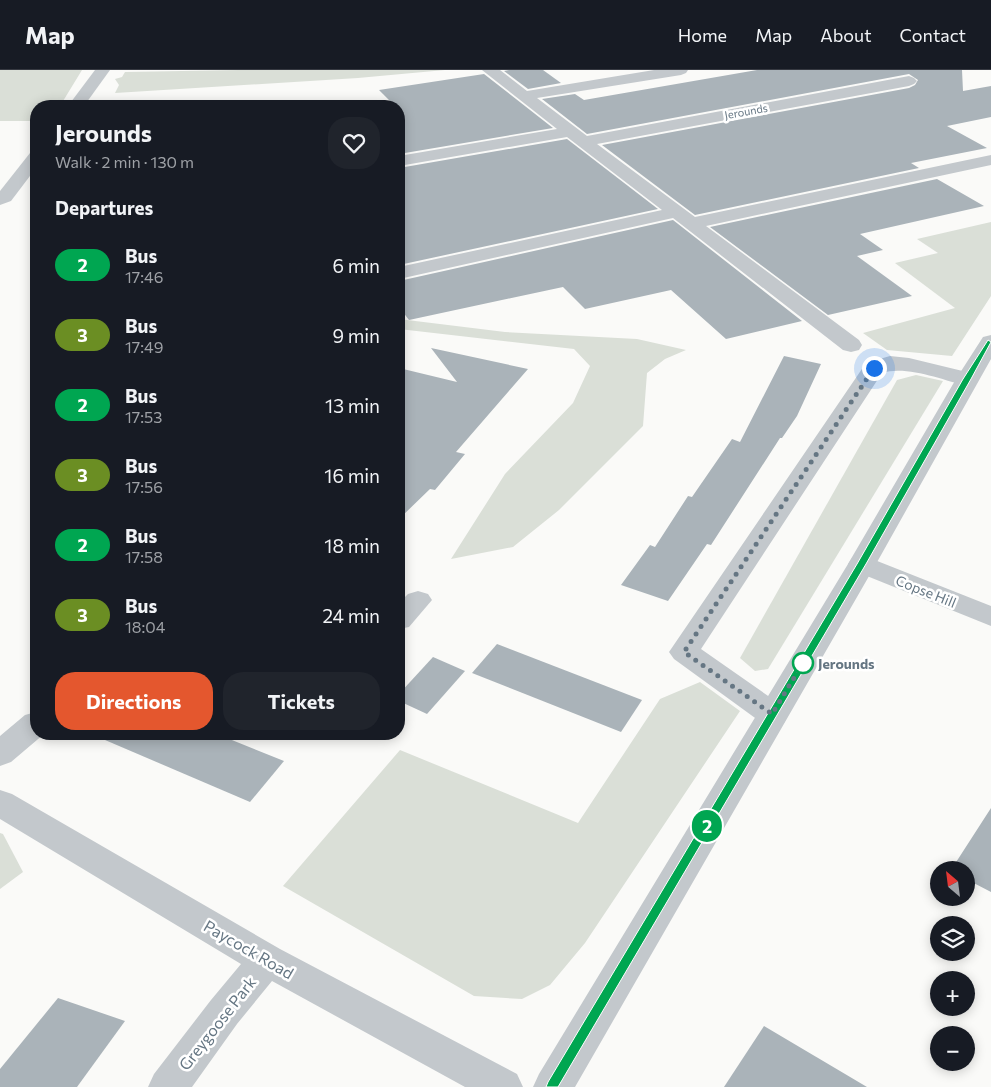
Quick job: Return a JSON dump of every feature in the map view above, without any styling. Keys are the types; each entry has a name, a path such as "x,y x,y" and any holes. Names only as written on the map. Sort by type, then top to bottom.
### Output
{"street":[{"path":"80,100 103,70"},
{"path":"490,70 851,345"},
{"path":"524,96 680,70"},
{"name":"Jerounds","path":"405,160 577,136 909,81"},
{"path":"405,271 991,160"},
{"path":"2,198 30,164"},
{"path":"553,1087 862,564 967,379 991,342"},
{"path":"772,714 684,652 874,368 890,363 909,365 967,379"},
{"name":"Copse Hill","path":"862,564 991,617"},
{"path":"0,754 30,728"},
{"name":"Paycock Road","path":"0,803 267,960 503,1087"},
{"name":"Greygoose Park","path":"168,1087 224,1012 267,960"}],"shaded area":[{"path":"0,70 82,70 64,100 30,100 30,121 0,121"},
{"path":"445,70 358,78 115,93 119,85 115,79 122,77 125,72"},
{"path":"991,222 991,296 952,356 887,350 863,333 955,308 895,263 938,253 917,239"},
{"path":"405,320 505,332 637,339 686,350 665,359 647,373 643,426 559,510 513,547 451,559 505,474 573,403 590,366 574,349 405,330"},
{"path":"916,375 943,381 768,669 755,671 740,658 897,380"},
{"path":"700,682 740,711 585,943 550,985 522,999 474,996 283,886 400,750 578,823 660,699"},
{"path":"0,833 3,834 23,872 0,889"}],"building":[{"path":"543,70 561,83 528,89 504,71"},
{"path":"757,70 962,70 963,91 991,86 991,117 947,126 987,148 911,163 919,168 695,215 602,145 909,88 915,85 918,80 909,74 587,134 542,99 575,94 584,100"},
{"path":"484,74 553,128 405,153 405,100 389,100 379,90"},
{"path":"567,139 658,209 405,264 405,167"},
{"path":"937,179 984,206 860,234 883,250 857,256 912,296 828,315 710,227"},
{"path":"673,220 802,321 726,339 671,290 585,309 563,287 409,320 405,315 405,280"},
{"path":"431,348 528,369 456,452 465,454 435,490 430,489 405,513 405,369 457,382"},
{"path":"784,356 821,364 797,416 782,438 780,438 711,545 707,544 668,601 621,585 650,545 655,547 688,496 692,497 732,439 740,442"},
{"path":"497,644 642,700 621,732 472,673"},
{"path":"433,657 465,671 427,714 405,704 405,687"},
{"path":"105,740 232,740 284,761 250,802"},
{"path":"991,808 991,892 975,884 975,861 957,861"},
{"path":"58,998 125,1021 77,1087 0,1087 0,1069"},
{"path":"764,1026 867,1087 724,1087"}],"bus line":[{"name":"2","path":"553,1087 862,564 967,379 991,342"}],"place":[{"name":"Jerounds","path":"803,663"}],"route":[{"path":"803,663 772,714 684,652 874,368"}]}
